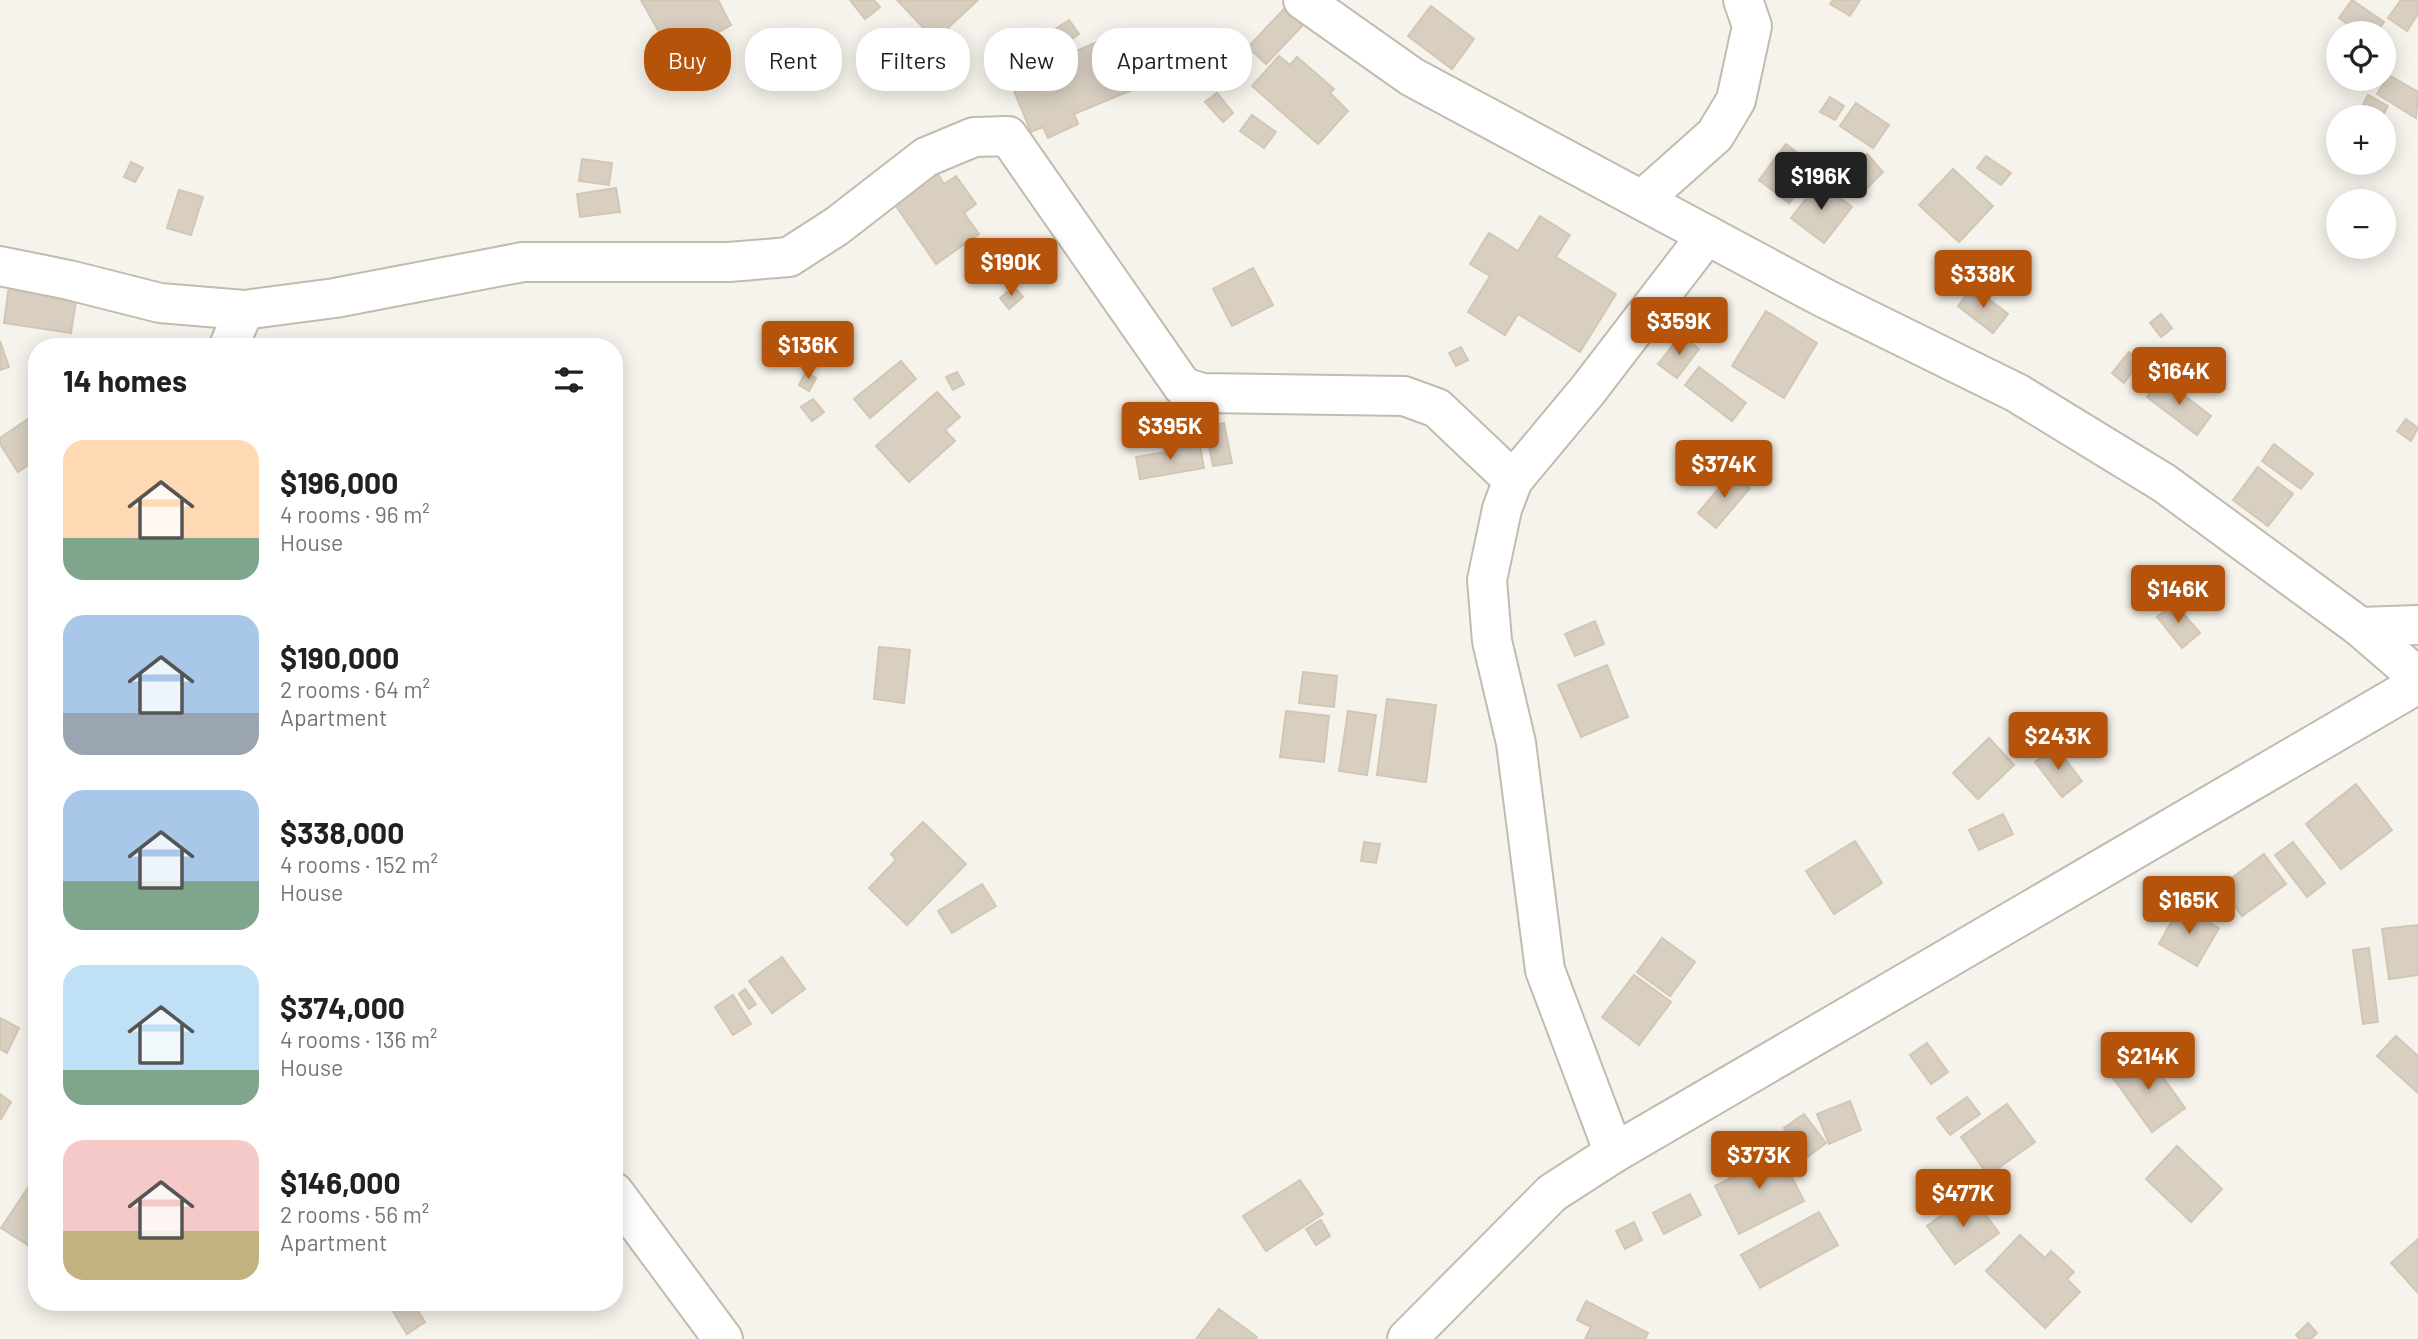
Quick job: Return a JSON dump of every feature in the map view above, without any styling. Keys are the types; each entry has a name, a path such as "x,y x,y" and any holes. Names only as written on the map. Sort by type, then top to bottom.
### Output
{"street":[{"path":"1303,0 1412,77 1824,298 2017,393 2164,483 2360,627 2418,677"},
{"path":"1642,200 1715,135 1736,100 1752,26 1744,0"},
{"path":"0,266 160,303 244,310 335,298 523,262 729,262 789,257 837,226 926,157 974,137 1008,136 1183,387 1203,393 1404,396 1437,408 1513,480"},
{"path":"1614,1153 1545,970 1516,743 1492,641 1487,580 1502,509 1513,480 1588,390 1707,235"},
{"path":"232,338 244,310"},
{"path":"2360,627 2418,625"},
{"path":"1407,1339 1552,1193 1614,1153 2418,684"},
{"path":"623,1204 723,1339"}],"building":[{"path":"641,0 718,0 731,25 726,28 657,28"},
{"path":"850,0 874,0 880,7 865,19"},
{"path":"897,0 978,0 948,28 924,28"},
{"path":"1833,0 1860,0 1850,16 1830,4"},
{"path":"2352,0 2383,21 2343,21 2339,18"},
{"path":"2401,0 2418,0 2418,14 2407,31 2388,18"},
{"path":"1431,6 1474,39 1452,69 1408,36"},
{"path":"1285,8 1303,25 1266,64 1252,51 1252,43"},
{"path":"1069,20 1075,28 1057,28"},
{"path":"1092,44 1092,91 1130,91 1074,114 1078,124 1048,138 1043,127 1031,132 1014,91 1078,91 1078,50"},
{"path":"1279,56 1290,65 1297,57 1334,89 1330,93 1348,111 1318,144 1252,86"},
{"path":"2396,79 2418,92 2416,118 2396,105 2377,94 2379,91 2396,91"},
{"path":"1217,93 1233,113 1223,122 1205,102"},
{"path":"2368,95 2386,105 2363,105"},
{"path":"1830,97 1844,106 1835,120 1820,112"},
{"path":"1856,103 1889,125 1873,148 1840,126"},
{"path":"1252,115 1276,132 1264,148 1240,131"},
{"path":"1786,144 1817,168 1789,203 1759,180"},
{"path":"1867,154 1883,172 1858,197 1840,180"},
{"path":"1986,156 2011,173 2001,185 1977,168"},
{"path":"582,159 612,163 609,185 579,181"},
{"path":"131,162 143,168 135,182 124,177"},
{"path":"1953,169 1993,206 1959,242 1919,205"},
{"path":"937,173 944,184 956,176 976,204 964,213 979,234 936,264 894,203"},
{"path":"1819,182 1852,207 1824,243 1791,218"},
{"path":"616,188 620,212 580,217 577,194"},
{"path":"179,190 203,197 191,235 167,228"},
{"path":"1540,216 1570,235 1556,257 1616,294 1580,352 1518,314 1505,335 1468,312 1490,276 1470,264 1489,233 1518,251"},
{"path":"1253,268 1273,305 1232,326 1213,289"},
{"path":"10,278 78,288 71,333 4,323"},
{"path":"1014,287 1023,297 1009,309 1000,298"},
{"path":"1973,287 2008,314 1993,333 1958,306"},
{"path":"1766,311 1817,343 1784,398 1732,366"},
{"path":"2161,314 2172,328 2161,337 2150,323"},
{"path":"1681,335 1699,349 1677,378 1658,364"},
{"path":"0,341 9,367 0,370"},
{"path":"1461,347 1468,360 1456,366 1449,353"},
{"path":"2129,352 2140,361 2124,383 2112,373"},
{"path":"901,361 916,379 870,418 854,399"},
{"path":"1699,367 1746,403 1732,421 1685,385"},
{"path":"806,372 816,378 809,391 799,385"},
{"path":"957,372 964,384 953,390 946,377"},
{"path":"2161,378 2211,416 2197,435 2147,397"},
{"path":"937,392 960,417 945,430 955,441 909,482 876,446"},
{"path":"813,399 824,412 812,421 801,407"},
{"path":"28,419 28,465 18,472 0,444 0,438"},
{"path":"2406,419 2418,428 2411,441 2397,431"},
{"path":"1224,423 1232,463 1213,466 1205,427"},
{"path":"2274,444 2313,474 2301,489 2262,461"},
{"path":"1200,446 1204,468 1140,479 1136,457"},
{"path":"2258,467 2293,494 2268,526 2233,500"},
{"path":"1732,473 1750,488 1716,528 1698,513"},
{"path":"2174,603 2200,633 2182,648 2157,617"},
{"path":"1595,621 1604,644 1575,656 1565,634"},
{"path":"879,647 910,650 904,703 874,699"},
{"path":"1607,665 1628,717 1581,737 1558,685"},
{"path":"1303,672 1337,676 1334,707 1299,703"},
{"path":"1387,699 1436,705 1426,782 1377,775"},
{"path":"1286,711 1329,716 1324,762 1280,757"},
{"path":"1348,711 1376,715 1367,775 1339,771"},
{"path":"1989,738 2014,765 1978,799 1953,773"},
{"path":"2055,746 2082,781 2062,797 2035,762"},
{"path":"2356,784 2392,830 2341,869 2306,824"},
{"path":"2003,814 2013,834 1979,850 1969,830"},
{"path":"923,822 966,864 907,925 869,888 896,860 891,854"},
{"path":"1855,841 1882,883 1834,914 1806,871"},
{"path":"1364,842 1380,844 1376,863 1361,861"},
{"path":"2293,842 2325,883 2307,897 2275,855"},
{"path":"2264,854 2286,884 2242,916 2220,887"},
{"path":"982,884 996,906 952,933 938,911"},
{"path":"2180,906 2219,928 2197,966 2159,944"},
{"path":"2418,925 2418,975 2389,979 2382,929"},
{"path":"1662,938 1695,962 1670,996 1637,972"},
{"path":"2369,948 2378,1022 2363,1024 2353,950"},
{"path":"782,957 805,989 772,1013 749,981"},
{"path":"1634,975 1671,1002 1639,1045 1602,1017"},
{"path":"745,989 756,1004 749,1009 739,994"},
{"path":"733,995 751,1024 733,1035 715,1007"},
{"path":"0,1018 19,1028 7,1053 0,1049"},
{"path":"2396,1036 2418,1056 2418,1093 2377,1056"},
{"path":"1927,1043 1948,1072 1931,1084 1910,1055"},
{"path":"2144,1051 2185,1108 2152,1132 2111,1075"},
{"path":"0,1094 11,1102 1,1119 0,1119"},
{"path":"1967,1097 1980,1114 1950,1135 1937,1118"},
{"path":"1850,1101 1861,1130 1829,1144 1817,1114"},
{"path":"2007,1104 2035,1142 1988,1175 1961,1137"},
{"path":"1804,1114 1826,1143 1806,1158 1784,1128"},
{"path":"2177,1146 2222,1189 2191,1222 2146,1179"},
{"path":"1761,1151 1765,1159 1779,1152 1804,1201 1739,1234 1715,1186 1739,1174 1734,1165"},
{"path":"1300,1180 1323,1214 1266,1251 1243,1216"},
{"path":"28,1188 28,1245 1,1228"},
{"path":"1690,1194 1701,1215 1664,1234 1653,1213"},
{"path":"1971,1194 1999,1233 1955,1264 1927,1226"},
{"path":"1819,1212 1838,1245 1760,1288 1741,1255"},
{"path":"1321,1220 1330,1236 1316,1245 1306,1229"},
{"path":"1634,1222 1642,1240 1625,1249 1616,1231"},
{"path":"2020,1235 2045,1258 2051,1251 2074,1272 2067,1279 2080,1292 2045,1328 1986,1271"},
{"path":"2418,1239 2418,1293 2391,1263"},
{"path":"1586,1301 1648,1333 1645,1339 1585,1339 1591,1327 1577,1320"},
{"path":"1219,1309 1257,1337 1256,1339 1196,1339"},
{"path":"393,1311 418,1311 425,1322 407,1334"},
{"path":"2308,1323 2317,1333 2311,1339 2300,1339 2296,1335"}]}
